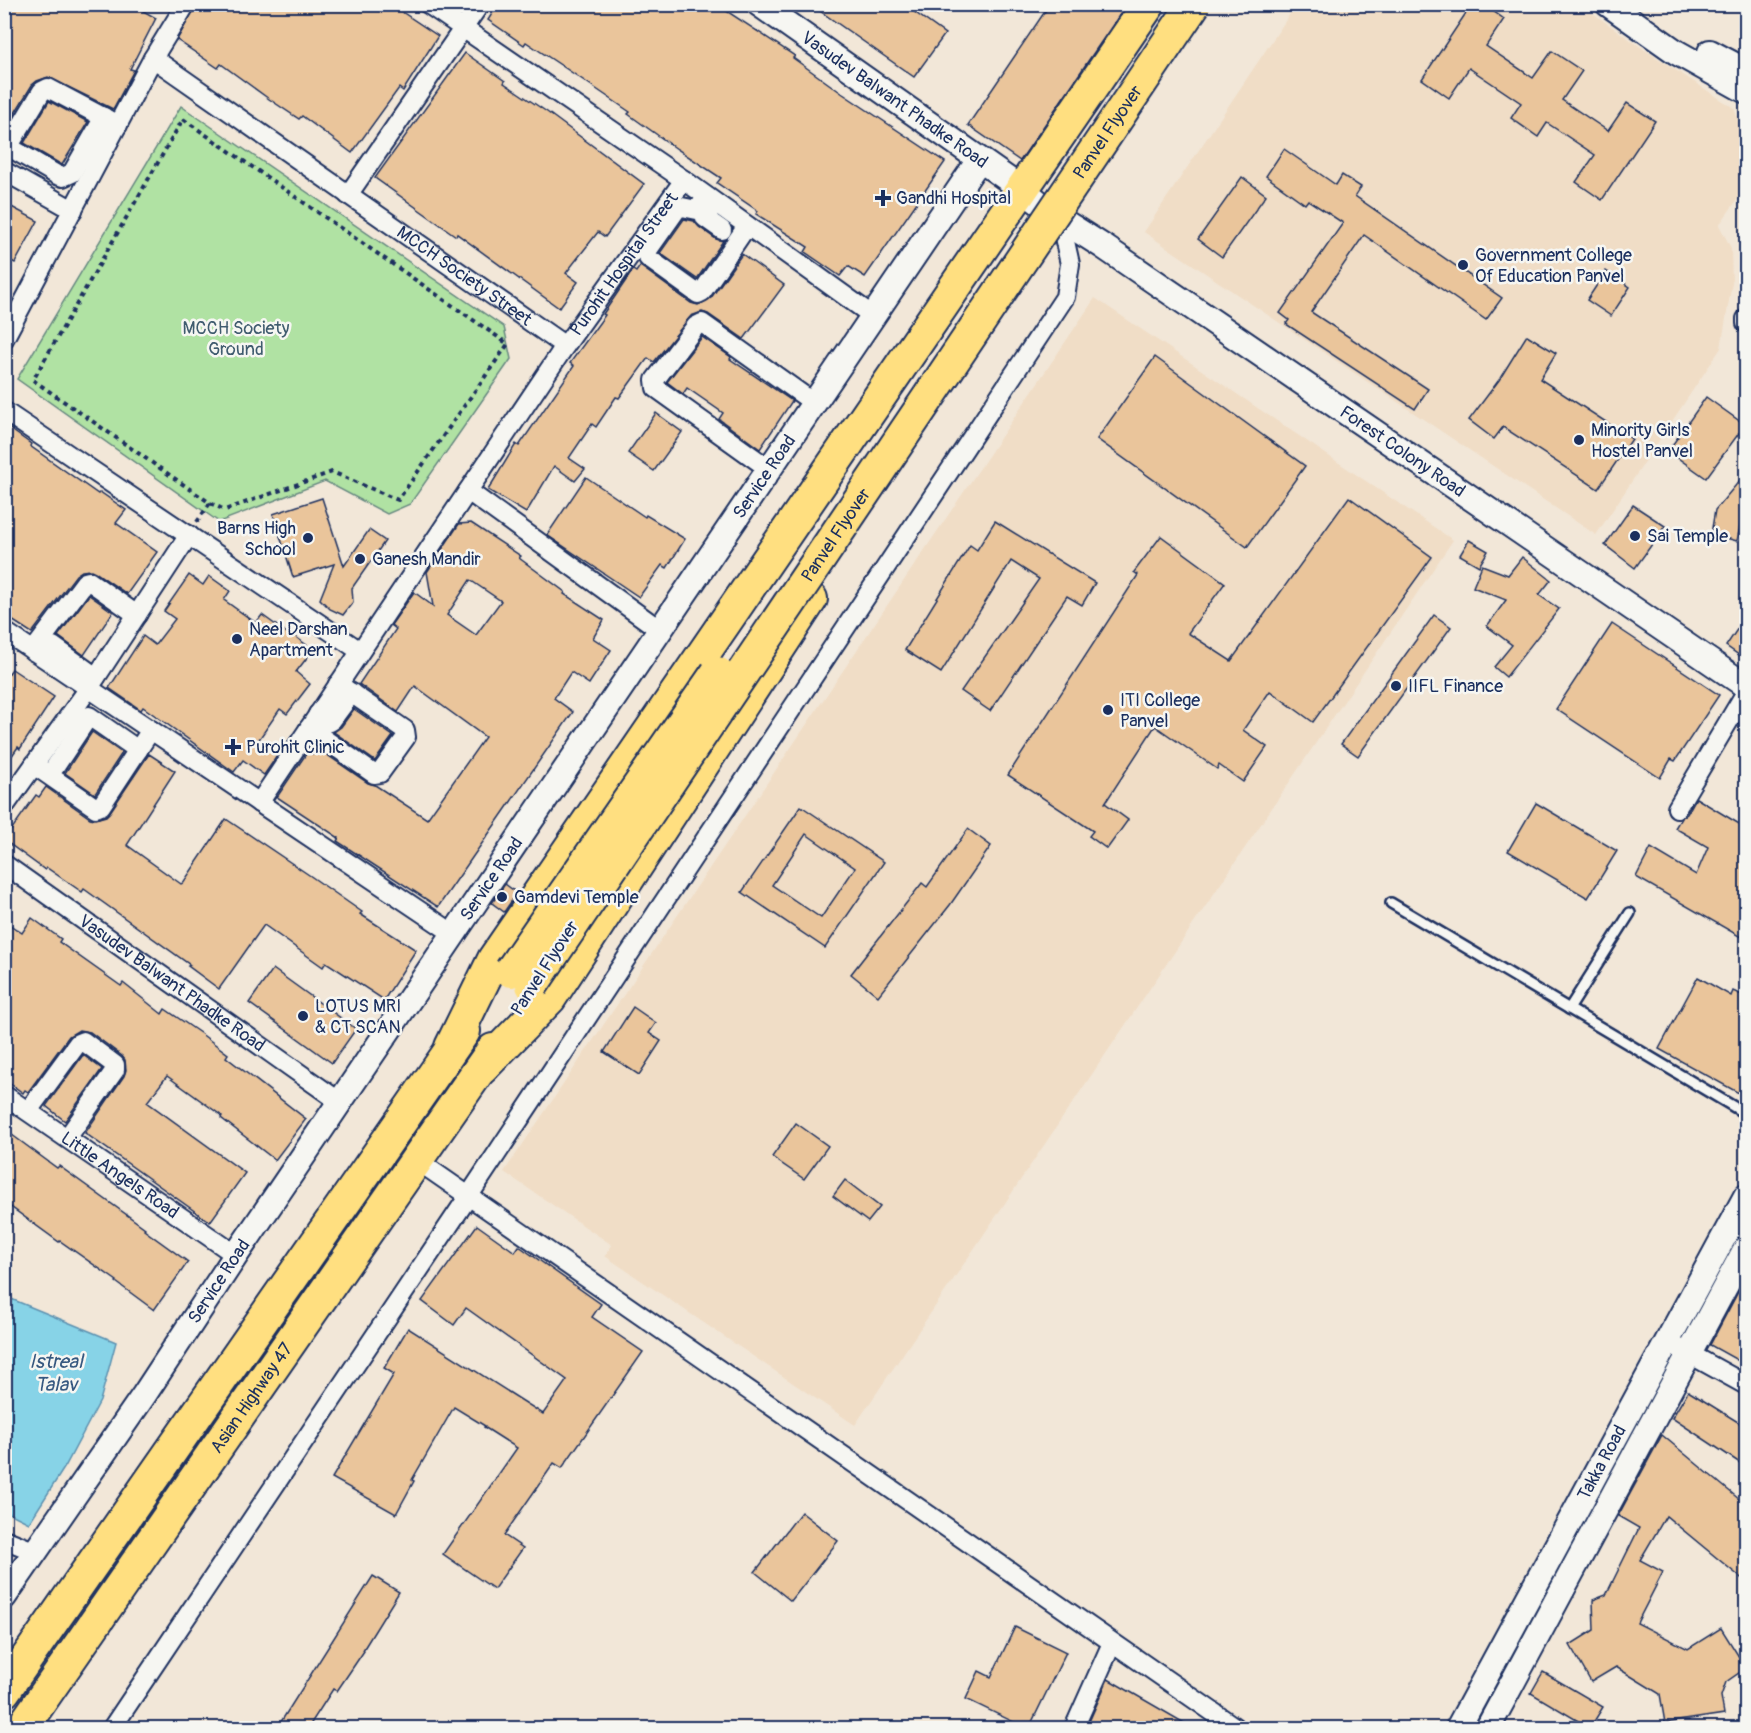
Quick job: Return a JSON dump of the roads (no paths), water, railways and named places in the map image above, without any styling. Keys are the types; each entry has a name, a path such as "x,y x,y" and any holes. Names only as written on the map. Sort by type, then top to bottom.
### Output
{"highway":[{"path":"451,1047 494,959 1149,4"},
{"name":"Panvel Flyover","path":"482,1068 522,978 1178,4"},
{"name":"Panvel Flyover","path":"451,1047 522,978 1194,4"},
{"path":"482,1068 550,998 1059,219 1202,9 1208,4"},
{"name":"Asian Highway 47","path":"4,1691 451,1047"},
{"name":"Asian Highway 47","path":"22,1728 482,1068"}],"street":[{"path":"4,339 73,210 92,157 111,121 186,4"},
{"path":"428,4 684,180 873,316"},
{"path":"348,195 480,4"},
{"name":"Vasudev Balwant Phadke Road","path":"759,4 1023,190 1059,219"},
{"path":"1608,4 1676,52 1746,90"},
{"path":"1634,4 1684,38 1746,71"},
{"name":"MCCH Society Street","path":"153,58 565,346"},
{"path":"92,157 72,173 63,177 7,150 42,91 48,88 111,121"},
{"name":"Service Road","path":"4,1597 13,1575 36,1552 144,1395 236,1255 979,160"},
{"path":"24,182 36,163"},
{"path":"4,171 73,210"},
{"name":"Purohit Hospital Street","path":"565,346 644,246 684,180"},
{"path":"711,200 705,218 722,230"},
{"path":"711,200 697,210 682,207 677,209 644,246 648,258 698,294 702,292 747,226"},
{"path":"114,1728 1065,297 1070,264 1059,219"},
{"name":"Forest Colony Road","path":"1059,219 1104,247 1746,686"},
{"path":"769,469 656,388 655,380 696,326 702,323 814,403"},
{"path":"259,803 313,721 345,688 360,651 565,346"},
{"path":"4,411 360,651"},
{"path":"468,490 660,630"},
{"path":"4,807 91,676 137,615 189,535"},
{"path":"44,643 85,582 89,581 137,615"},
{"path":"4,631 44,643 91,676 151,730 454,934"},
{"path":"55,767 90,716 91,676"},
{"path":"313,721 374,774 380,773 406,736 405,730 345,688"},
{"path":"1677,808 1746,692"},
{"path":"90,716 138,750"},
{"path":"34,765 96,808 101,806 151,730"},
{"name":"Vasudev Balwant Phadke Road","path":"4,864 340,1102"},
{"path":"28,1112 78,1043 83,1041 115,1065 115,1070 67,1138"},
{"name":"Little Angels Road","path":"4,1095 236,1255"},
{"path":"418,1161 1228,1726"},
{"name":"Takka Road","path":"1458,1728 1746,1197"},
{"name":"Takka Road","path":"1488,1728 1746,1248"},
{"path":"1668,1341 1746,1385"},
{"path":"4,1539 36,1552"},
{"path":"1074,1728 1112,1643"}],"lane":[{"path":"1391,903 1746,1114"},
{"path":"1569,1009 1630,913"}],"water":[{"name":"Istreal Talav","path":"4,1296 116,1342 100,1401 66,1465 29,1523 5,1511"}],"place":[{"name":"Gandhi Hospital","path":"883,198"},
{"name":"Government College Of Education Panvel","path":"1463,265"},
{"name":"Minority Girls Hostel Panvel","path":"1579,440"},
{"name":"Sai Temple","path":"1635,536"},
{"name":"Barns High School","path":"308,538"},
{"name":"Ganesh Mandir","path":"360,559"},
{"name":"Neel Darshan Apartment","path":"237,639"},
{"name":"IIFL Finance","path":"1396,686"},
{"name":"ITI College Panvel","path":"1108,710"},
{"name":"Purohit Clinic","path":"233,747"},
{"name":"Gamdevi Temple","path":"502,897"},
{"name":"LOTUS MRI & CT SCAN","path":"303,1016"}],"park label":[{"name":"MCCH Society Ground","path":"236,338"}]}
